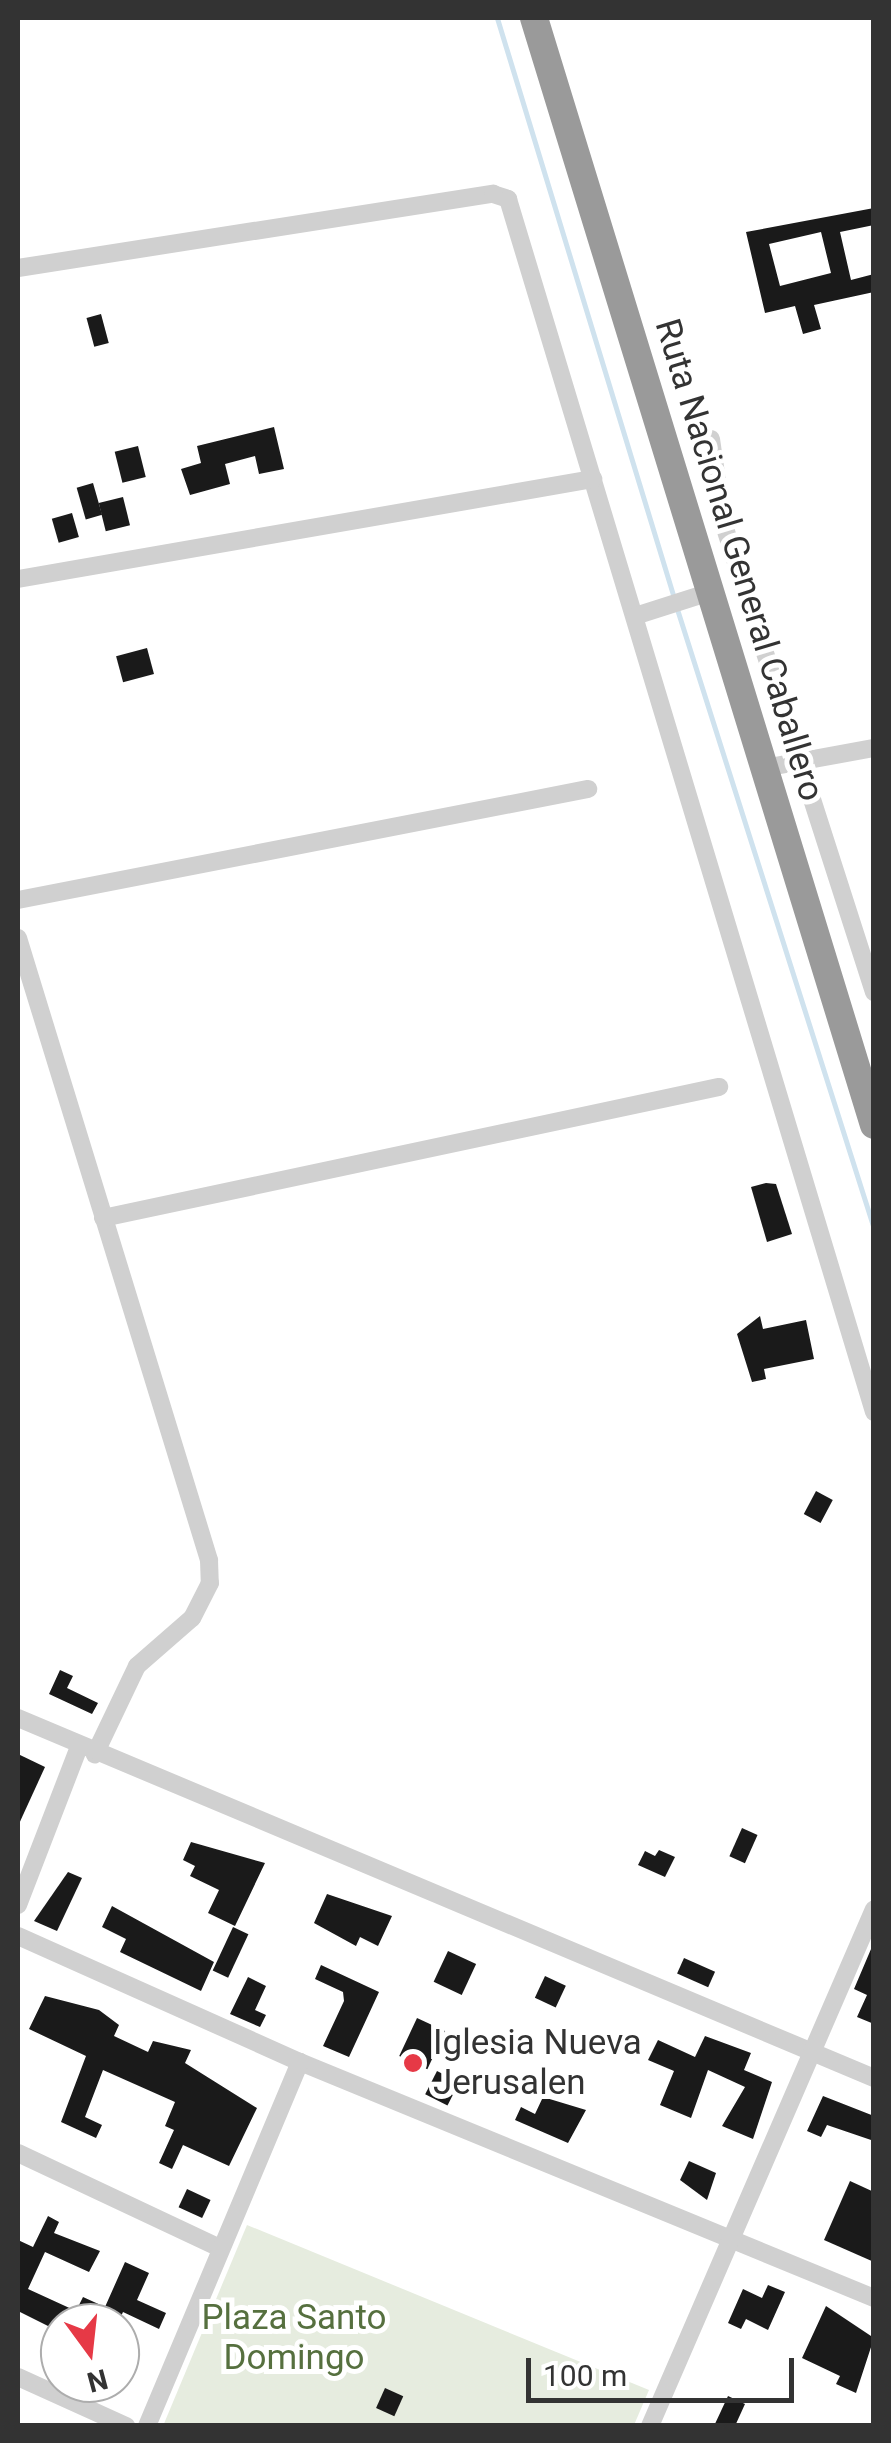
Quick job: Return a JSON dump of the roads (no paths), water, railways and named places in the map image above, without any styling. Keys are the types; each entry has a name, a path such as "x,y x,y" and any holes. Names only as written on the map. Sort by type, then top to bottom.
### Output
{"highway":[{"name":"Ruta Nacional General Caballero","path":"534,18 699,596 764,768 874,1126"}],"street":[{"path":"18,268 493,194 508,198 594,478 644,613 874,1412"},
{"path":"712,439 723,522 874,992"},
{"path":"18,579 594,478"},
{"path":"644,613 699,596"},
{"path":"764,768 874,748"},
{"path":"18,900 588,789"},
{"path":"18,938 210,1583 192,1618 137,1666 87,1750 18,1904"},
{"path":"103,1218 719,1087"},
{"path":"18,1718 874,2078"},
{"path":"653,2424 874,1909"},
{"path":"18,1936 300,2062 736,2235 874,2298"},
{"path":"147,2426 218,2247 300,2062"},
{"path":"18,2153 218,2247"},
{"path":"18,2377 126,2426"}],"waterway":[{"path":"497,18 674,598"},
{"path":"677,609 874,1229"}],"place":[{"name":"Iglesia Nueva Jerusalen","path":"413,2063"}],"park label":[{"name":"Plaza Santo Domingo","path":"294,2338"}]}
